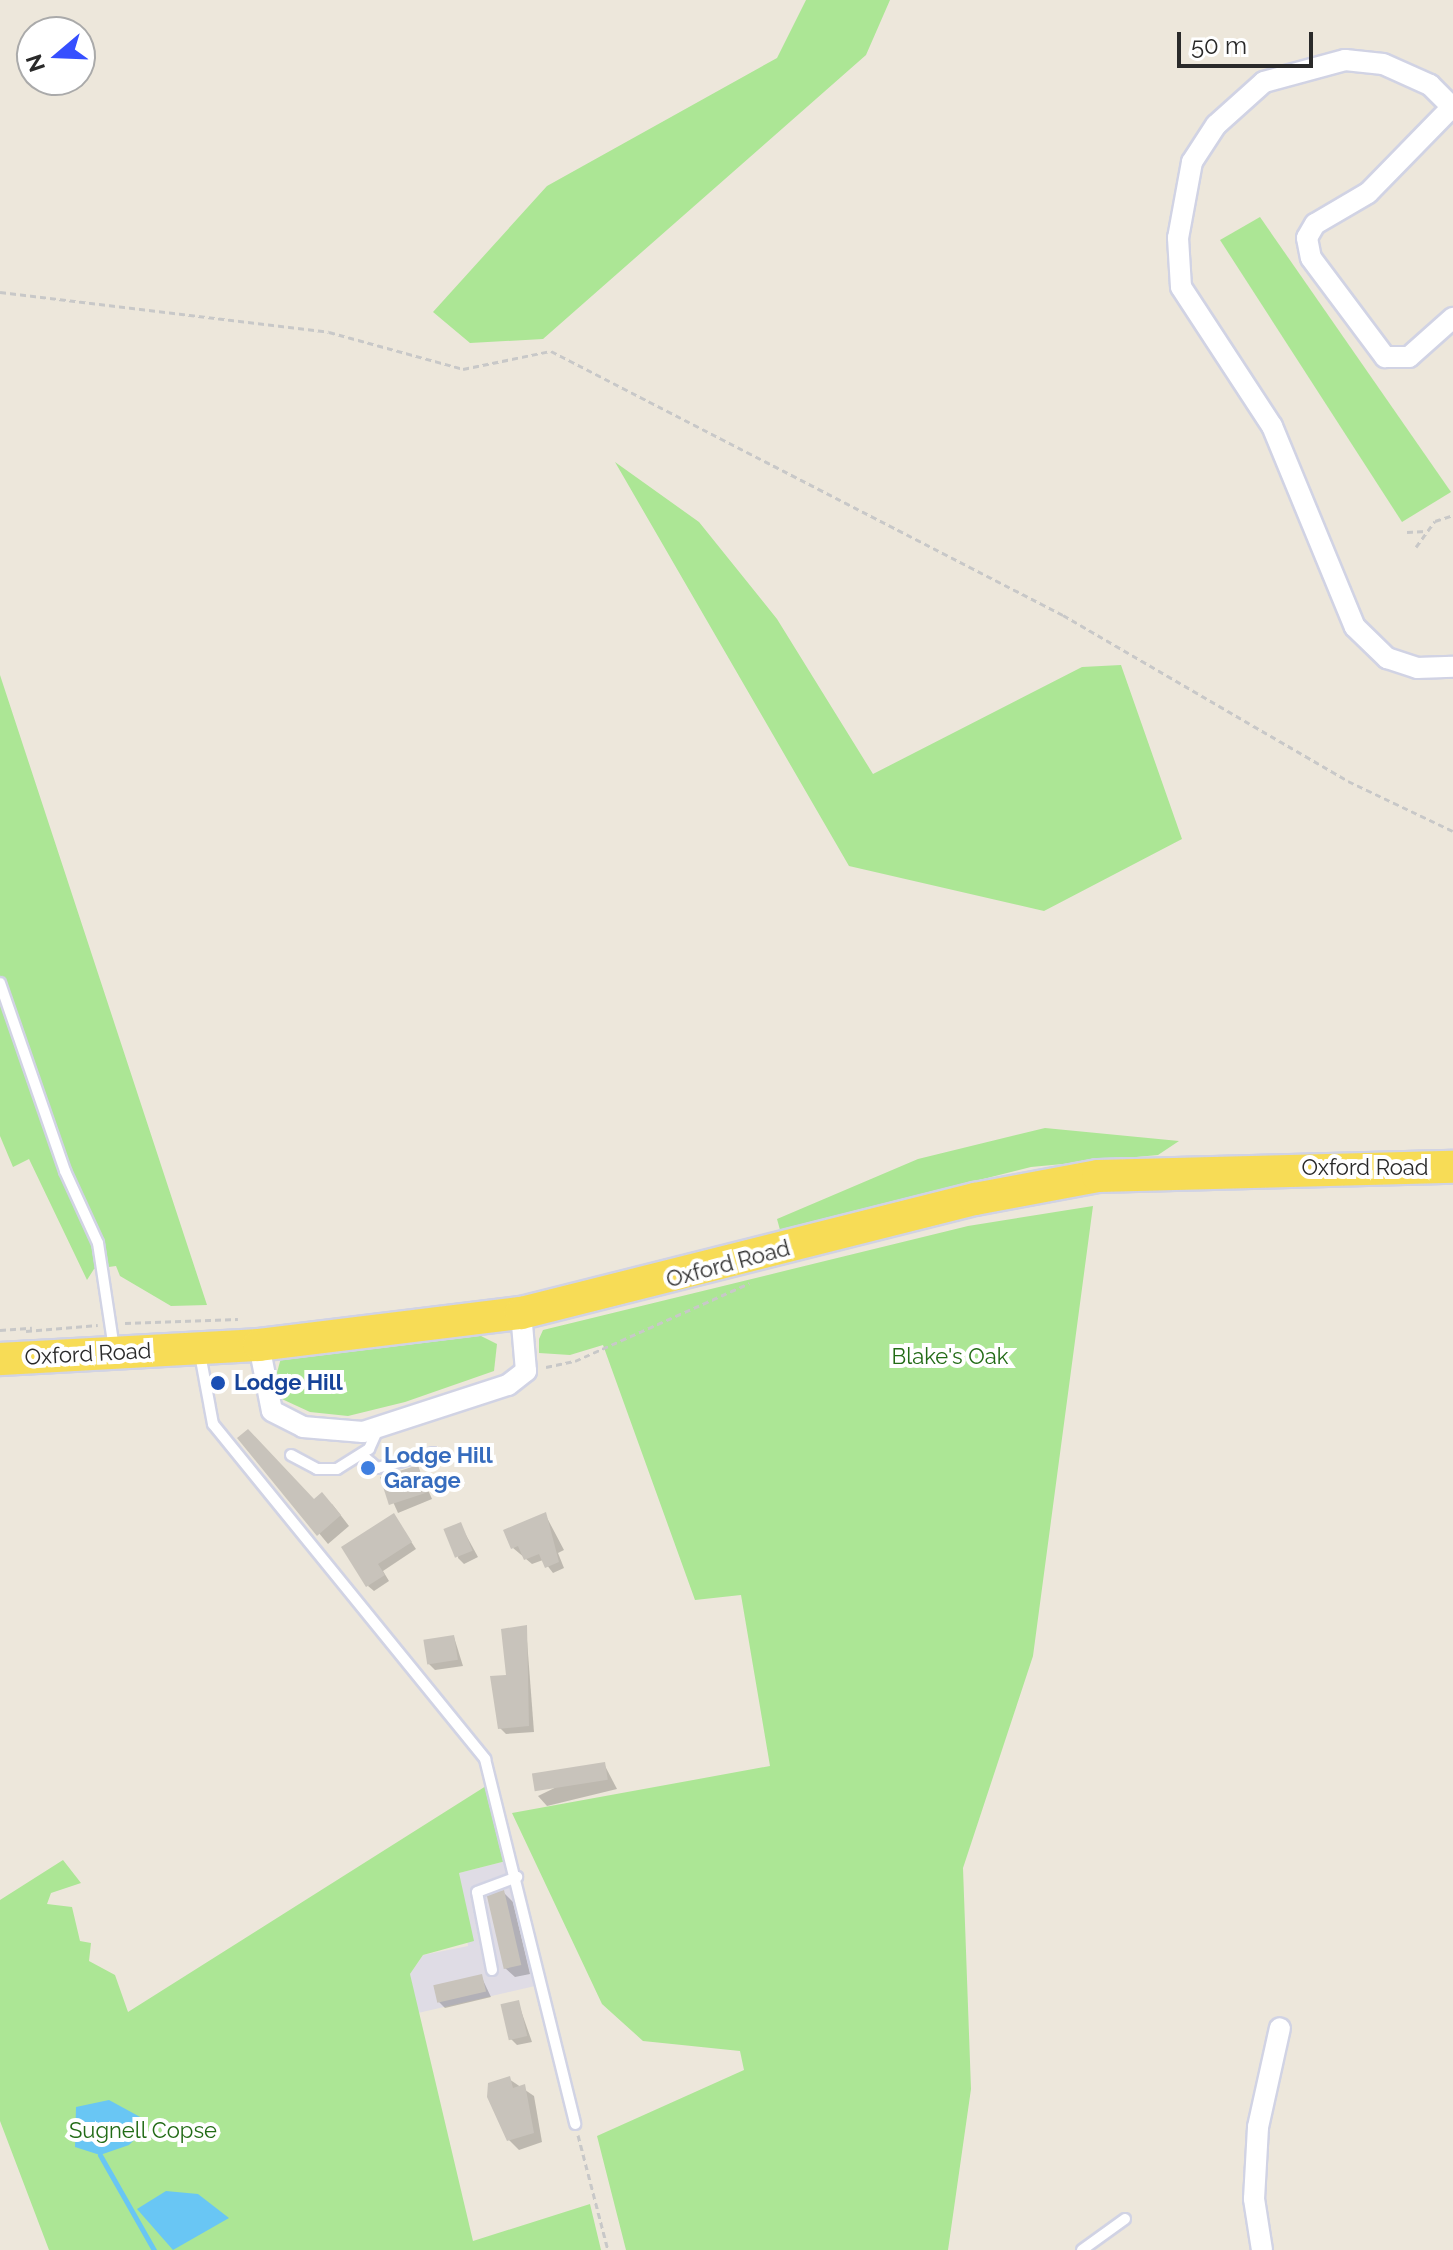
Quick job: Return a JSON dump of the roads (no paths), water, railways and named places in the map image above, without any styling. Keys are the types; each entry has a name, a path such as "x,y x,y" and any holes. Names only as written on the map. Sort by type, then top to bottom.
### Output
{"main road":[{"name":"Oxford Road","path":"0,1359 113,1339 199,1348 259,1345 521,1313 922,1211 1082,1179 1453,1167"}],"street":[{"path":"1453,318 1409,357 1385,357 1311,258 1307,238 1315,224 1368,193 1452,108 1430,85 1383,64 1345,60 1264,82 1216,125 1192,162 1178,238 1181,287 1272,426 1355,627 1387,658 1417,668 1453,667"},
{"path":"259,1345 272,1411 333,1432 378,1429 485,1397 526,1371 521,1313"},
{"path":"1262,2250 1254,2199 1258,2127 1280,2028"}],"lane":[{"path":"0,983 65,1171 98,1243 113,1339"},
{"path":"199,1348 213,1424 485,1759 517,1877 575,2124"},
{"path":"291,1455 329,1470 362,1455 378,1429"},
{"path":"362,1455 377,1468 433,1453"},
{"path":"492,1970 477,1892 517,1877"},
{"path":"1082,2250 1125,2219"}],"water":[{"path":"109,2100 142,2118 145,2129 129,2145 100,2155 75,2147 76,2107"},
{"path":"166,2191 198,2194 229,2218 173,2250 137,2209"}],"waterway":[{"path":"100,2155 154,2250"}],"place":[{"name":"Lodge Hill","path":"218,1383"},
{"name":"Lodge Hill Garage","path":"368,1468"}],"park label":[{"name":"Blake's Oak","path":"950,1357"},
{"name":"Sugnell Copse","path":"143,2131"}]}
